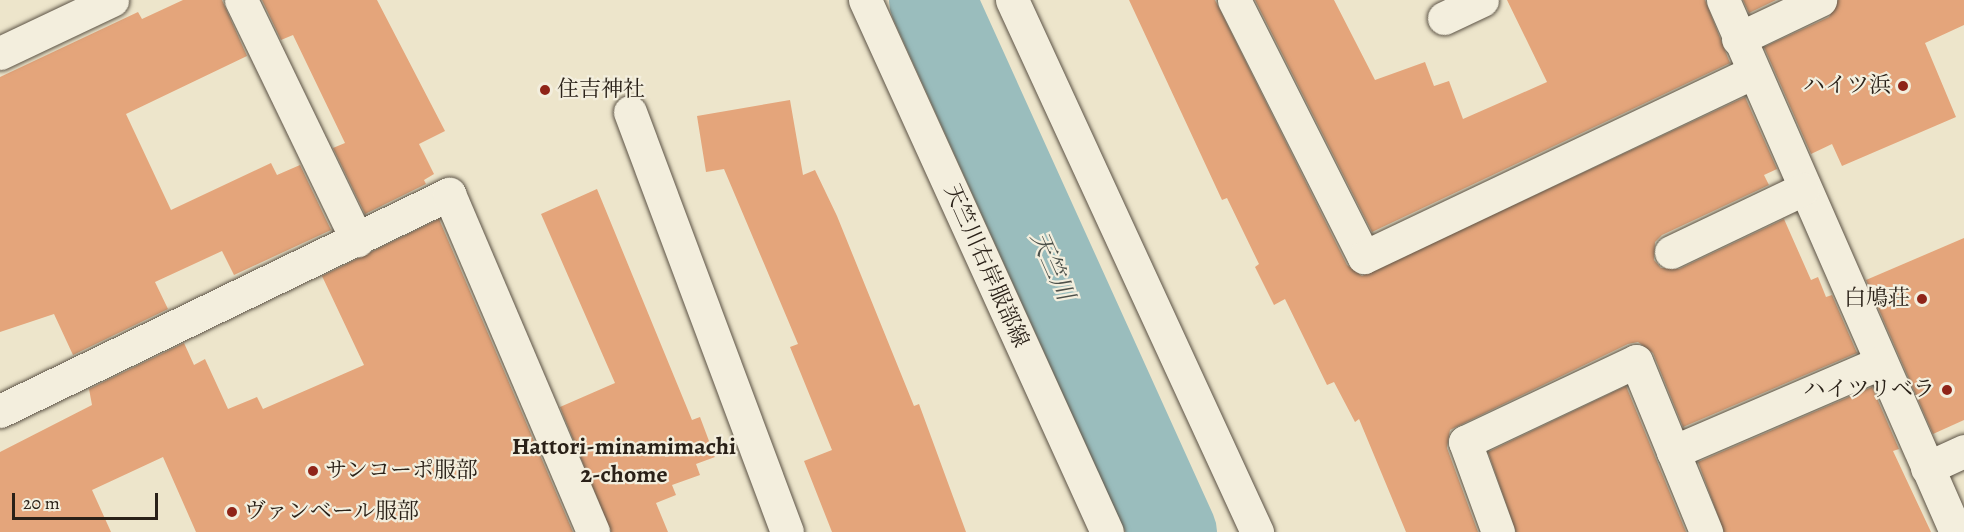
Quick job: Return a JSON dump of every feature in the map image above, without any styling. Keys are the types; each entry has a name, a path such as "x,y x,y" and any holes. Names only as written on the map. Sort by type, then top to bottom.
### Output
{"street":[{"path":"0,53 58,11 112,0"},
{"path":"241,0 357,240"},
{"name":"天竺川右岸服部線","path":"865,0 1107,532"},
{"path":"1011,0 1257,532"},
{"path":"1234,0 1365,256 1752,73"},
{"path":"1444,18 1482,0"},
{"path":"1723,0 1752,73 1956,532"},
{"path":"1738,39 1820,0"},
{"path":"630,112 787,532"},
{"path":"1671,252 1803,189"},
{"path":"0,411 449,194 593,532"},
{"path":"1497,532 1465,442 1636,361 1706,532"},
{"path":"1673,452 1880,363"},
{"path":"1927,468 1964,451"}],"building":[{"path":"183,0 222,0 247,56 126,114 171,210 271,163 277,175 300,165 331,230 234,275 222,251 155,282 168,309 73,355 54,314 0,332 0,77 138,12 142,19"},
{"path":"262,0 377,0 445,131 419,144 434,174 424,180 426,184 365,214 333,148 345,143 293,35 281,40"},
{"path":"1129,0 1215,0 1347,265 1362,276 1745,97 1777,169 1764,175 1769,185 1662,235 1655,242 1654,260 1661,268 1679,269 1784,219 1811,280 1818,277 1826,297 1832,295 1857,353 1683,427 1653,353 1638,342 1628,344 1450,430 1447,448 1478,532 1406,532 1359,419 1355,422 1334,382 1327,385 1285,299 1274,305 1255,267 1259,264 1227,198 1222,200"},
{"path":"1255,0 1334,0 1375,80 1425,62 1434,86 1449,81 1463,119 1547,82 1507,0 1705,0 1730,63 1372,232"},
{"path":"1743,0 1776,0 1749,13"},
{"path":"1838,0 1964,0 1964,25 1925,43 1956,117 1842,166 1832,144 1811,154 1764,47 1829,17"},
{"path":"790,100 803,175 815,170 837,216 914,406 919,404 966,532 832,532 804,461 832,450 790,347 798,344 724,169 706,172 697,116"},
{"path":"597,189 692,420 700,417 715,457 696,464 700,475 672,485 676,495 656,503 668,532 611,532 560,407 615,383 541,214"},
{"path":"439,219 573,532 196,532 163,457 92,490 111,532 0,532 0,452 92,405 89,389 184,343 194,365 205,359 228,409 257,397 263,409 364,365 322,276"},
{"path":"1964,238 1964,420 1933,434 1866,280"},
{"path":"1626,386 1686,532 1516,532 1488,452"},
{"path":"1872,387 1899,449 1893,451 1931,532 1724,532 1698,462"}],"waterway":[{"name":"天竺川","path":"932,0 1173,532"}],"place":[{"name":"ハイツ浜","path":"1903,86"},
{"name":"住吉神社","path":"545,90"},
{"name":"白鳩荘","path":"1922,299"},
{"name":"ハイツリベラ","path":"1947,390"},
{"name":"サンコーポ服部","path":"313,471"},
{"name":"ヴァンベール服部","path":"232,512"}],"district":[{"name":"Hattori-minamimachi 2-chome","path":"624,461"}]}
